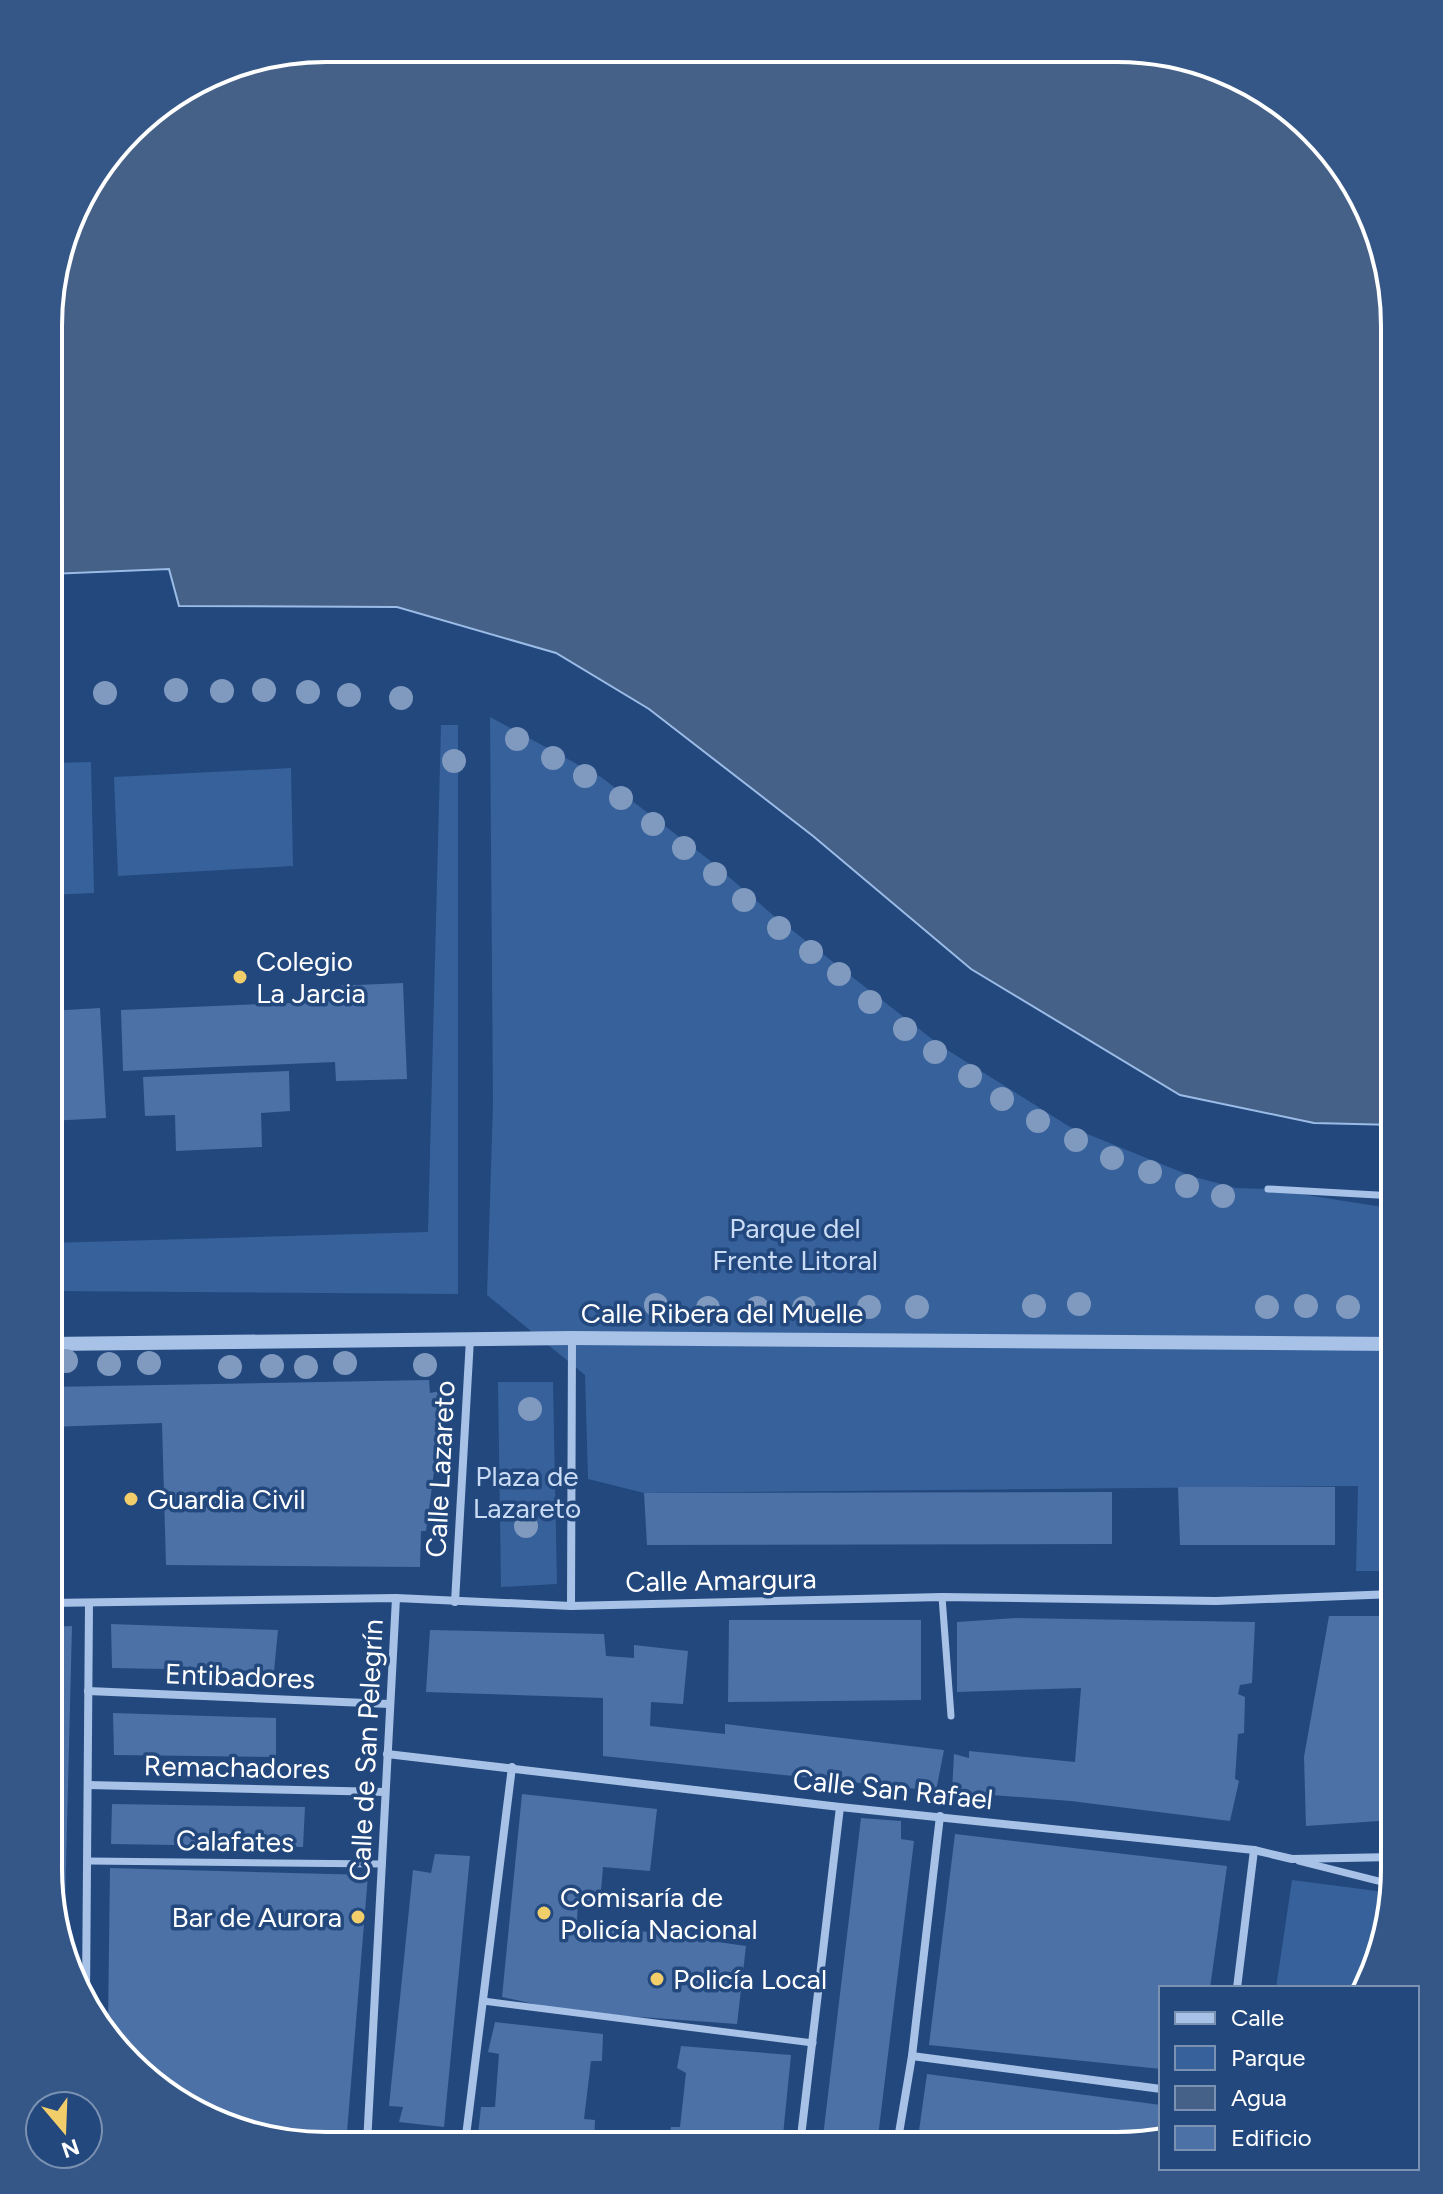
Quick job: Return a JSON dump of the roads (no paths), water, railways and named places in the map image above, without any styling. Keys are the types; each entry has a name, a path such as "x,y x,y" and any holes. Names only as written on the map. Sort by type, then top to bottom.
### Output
{"street":[{"path":"1268,1189 1380,1195"},
{"path":"571,1606 572,1338"},
{"name":"Calle Ribera del Muelle","path":"62,1344 572,1338 1380,1344"},
{"name":"Calle Lazareto","path":"455,1602 470,1339"},
{"name":"Calle Amargura","path":"62,1603 396,1598 571,1606 942,1597 1216,1601 1380,1595"},
{"path":"942,1597 951,1716"},
{"name":"Calle de San Pelegrín","path":"368,2132 396,1598"},
{"path":"86,1978 89,1603"},
{"name":"Entibadores","path":"88,1691 389,1704"},
{"name":"Calle San Rafael","path":"387,1754 840,1807 1254,1850 1292,1859 1380,1857"},
{"path":"467,2132 512,1767"},
{"name":"Remachadores","path":"88,1785 385,1792"},
{"path":"802,2132 840,1807"},
{"path":"899,2132 912,2056 940,1816"},
{"path":"1237,1986 1254,1850"},
{"path":"1292,1859 1380,1881"},
{"name":"Calafates","path":"88,1861 382,1864"},
{"path":"483,2001 813,2043"},
{"path":"912,2056 1159,2089"}],"water":[{"path":"1117,62 1152,64 1218,82 1249,97 1278,117 1304,139 1326,165 1346,194 1361,225 1379,291 1380,1125 1314,1123 1180,1095 971,969 813,836 649,709 556,653 397,607 179,606 169,569 62,573 64,291 82,225 97,194 127,152 165,117 194,97 225,82 274,67 309,63"}],"place":[{"name":"Colegio La Jarcia","path":"240,977"},
{"name":"Guardia Civil","path":"131,1499"},
{"name":"Comisaría de Policía Nacional","path":"544,1913"},
{"name":"Bar de Aurora","path":"358,1917"},
{"name":"Policía Local","path":"657,1979"}],"park label":[{"name":"Parque del Frente Litoral","path":"795,1244"},
{"name":"Plaza de Lazareto","path":"527,1492"}]}
